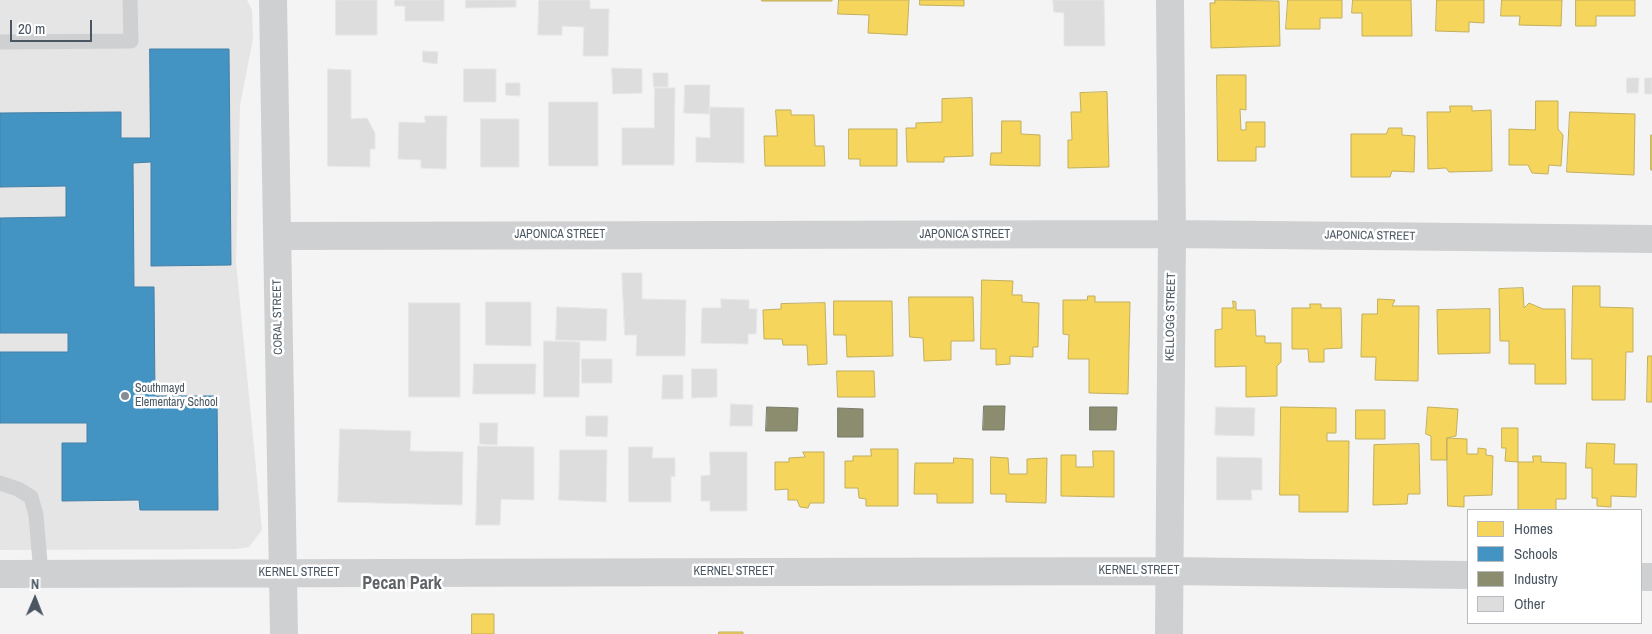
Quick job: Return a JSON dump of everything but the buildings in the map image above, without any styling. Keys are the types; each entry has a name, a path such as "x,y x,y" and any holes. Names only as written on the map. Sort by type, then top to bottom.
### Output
{"street":[{"name":"CORAL STREET","path":"273,0 284,634"},
{"name":"KELLOGG STREET","path":"1169,634 1172,234 1170,0"},
{"name":"JAPONICA STREET","path":"277,236 1172,234 1652,239"},
{"name":"KERNEL STREET","path":"0,574 1169,571 1467,575"}],"lane":[{"path":"0,42 131,41 130,0"},
{"path":"0,483 18,489 31,497 36,516 41,574"}],"shaded area":[{"name":"Southmayd Elementary School","path":"0,0 247,0 252,10 253,39 240,105 236,262 262,530 249,547 236,549 0,550"}],"place":[{"name":"Southmayd Elementary School","path":"125,396"}],"district":[{"name":"Pecan Park","path":"402,584"}]}
